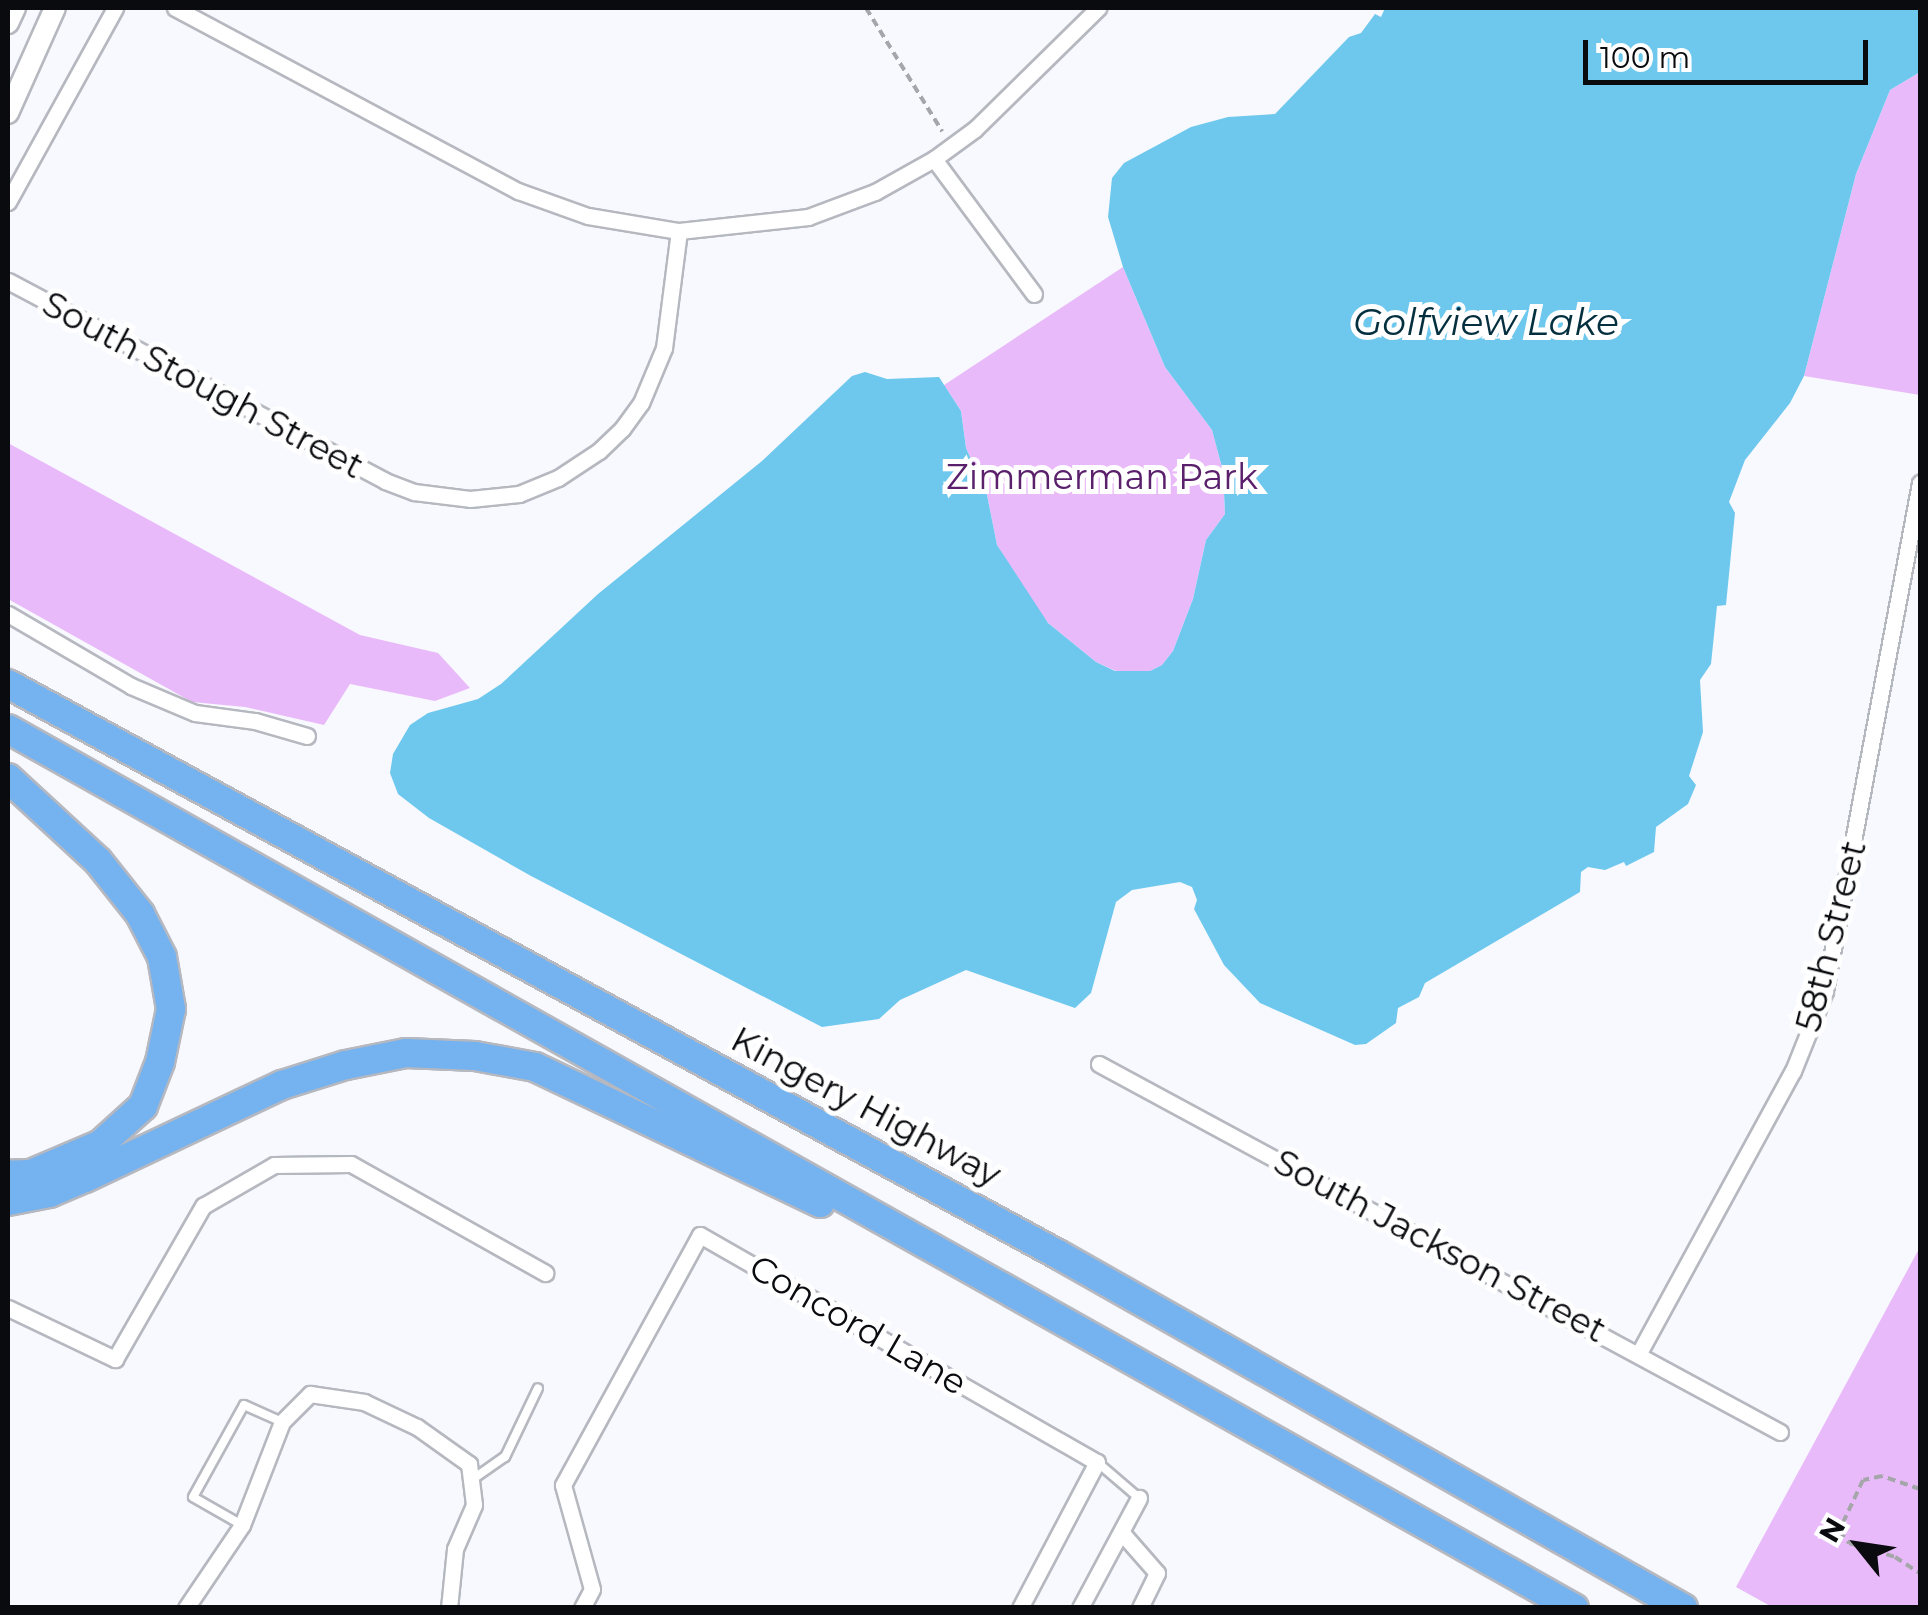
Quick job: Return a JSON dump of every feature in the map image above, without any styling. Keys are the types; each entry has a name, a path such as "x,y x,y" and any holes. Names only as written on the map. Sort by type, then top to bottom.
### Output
{"highway":[{"name":"Kingery Highway","path":"8,684 1061,1256 1683,1608"},
{"path":"8,729 1574,1608"},
{"path":"8,778 98,861 140,914 162,957 171,1010 160,1062 143,1106 101,1144 31,1174 8,1175"},
{"path":"8,1202 85,1178 282,1085 346,1065 406,1053 474,1056 535,1067 578,1084 1036,1304"}],"main road":[{"path":"8,24 14,8"},
{"path":"8,114 54,8"}],"street":[{"path":"8,202 116,8"},
{"path":"175,8 518,191 588,216 679,231 808,217 875,192 934,159 1002,106 1098,8"},
{"path":"934,159 1034,294"},
{"name":"South Stough Street","path":"8,281 399,487 453,498 519,494 558,478 599,451 622,429 654,376 668,321 679,231"},
{"name":"58th Street","path":"1639,1352 1793,1071 1825,991 1920,482"},
{"path":"8,614 131,686 194,713 255,721 307,736"},
{"name":"South Jackson Street","path":"1099,1064 1639,1352 1780,1432"},
{"path":"8,1308 116,1359 203,1206 274,1165 351,1164 546,1273"},
{"name":"Concord Lane","path":"582,1608 592,1588 563,1484 700,1235 1097,1462"},
{"path":"186,1608 242,1525 282,1422 310,1394 364,1402 417,1427 469,1464 474,1505 454,1549 449,1608"},
{"path":"1020,1608 1097,1462"},
{"path":"1080,1608 1139,1498"},
{"path":"1122,1533 1158,1573 1140,1608"}],"lane":[{"path":"473,1479 505,1458 538,1388"},
{"path":"242,1525 193,1497 244,1405 282,1422"},
{"path":"1097,1462 1139,1498"}],"path":[{"path":"866,8 952,146"},
{"path":"1920,1489 1882,1476 1863,1480 1838,1531 1848,1544 1885,1553 1920,1573"}],"green space":[{"path":"1920,72 1920,395 1804,376 1856,174 1890,90"},
{"name":"Zimmerman Park","path":"1123,267 1165,367 1212,430 1223,471 1225,514 1206,540 1193,599 1173,651 1162,665 1150,671 1116,671 1096,662 1048,623 1030,600 997,545 987,495 966,448 961,411 944,385"},
{"path":"8,443 360,635 438,653 470,688 435,701 350,684 324,725 245,707 192,702 8,599"},
{"path":"1920,1247 1920,1607 1772,1607 1736,1587"}],"water":[{"name":"Golfview Lake","path":"1385,8 1918,8 1920,12 1920,72 1890,90 1856,174 1804,376 1790,403 1745,460 1729,502 1735,513 1726,605 1717,606 1711,664 1700,680 1703,732 1689,776 1696,785 1688,804 1656,827 1654,852 1626,866 1624,862 1605,870 1588,867 1581,872 1580,892 1425,983 1419,997 1398,1008 1396,1023 1366,1044 1355,1045 1260,1003 1224,965 1194,909 1197,900 1192,887 1180,882 1132,890 1116,902 1091,993 1075,1008 966,970 900,1000 879,1019 822,1027 531,876 429,818 398,794 390,773 393,754 410,725 428,713 478,699 501,684 598,594 762,461 852,376 865,372 887,379 939,377 961,411 966,448 987,495 997,545 1048,623 1096,662 1115,671 1150,671 1162,665 1173,651 1193,599 1206,540 1225,514 1223,471 1212,430 1165,367 1123,267 1108,217 1112,178 1124,163 1191,127 1228,117 1275,114 1349,37 1361,33 1375,14 1381,17"}]}
